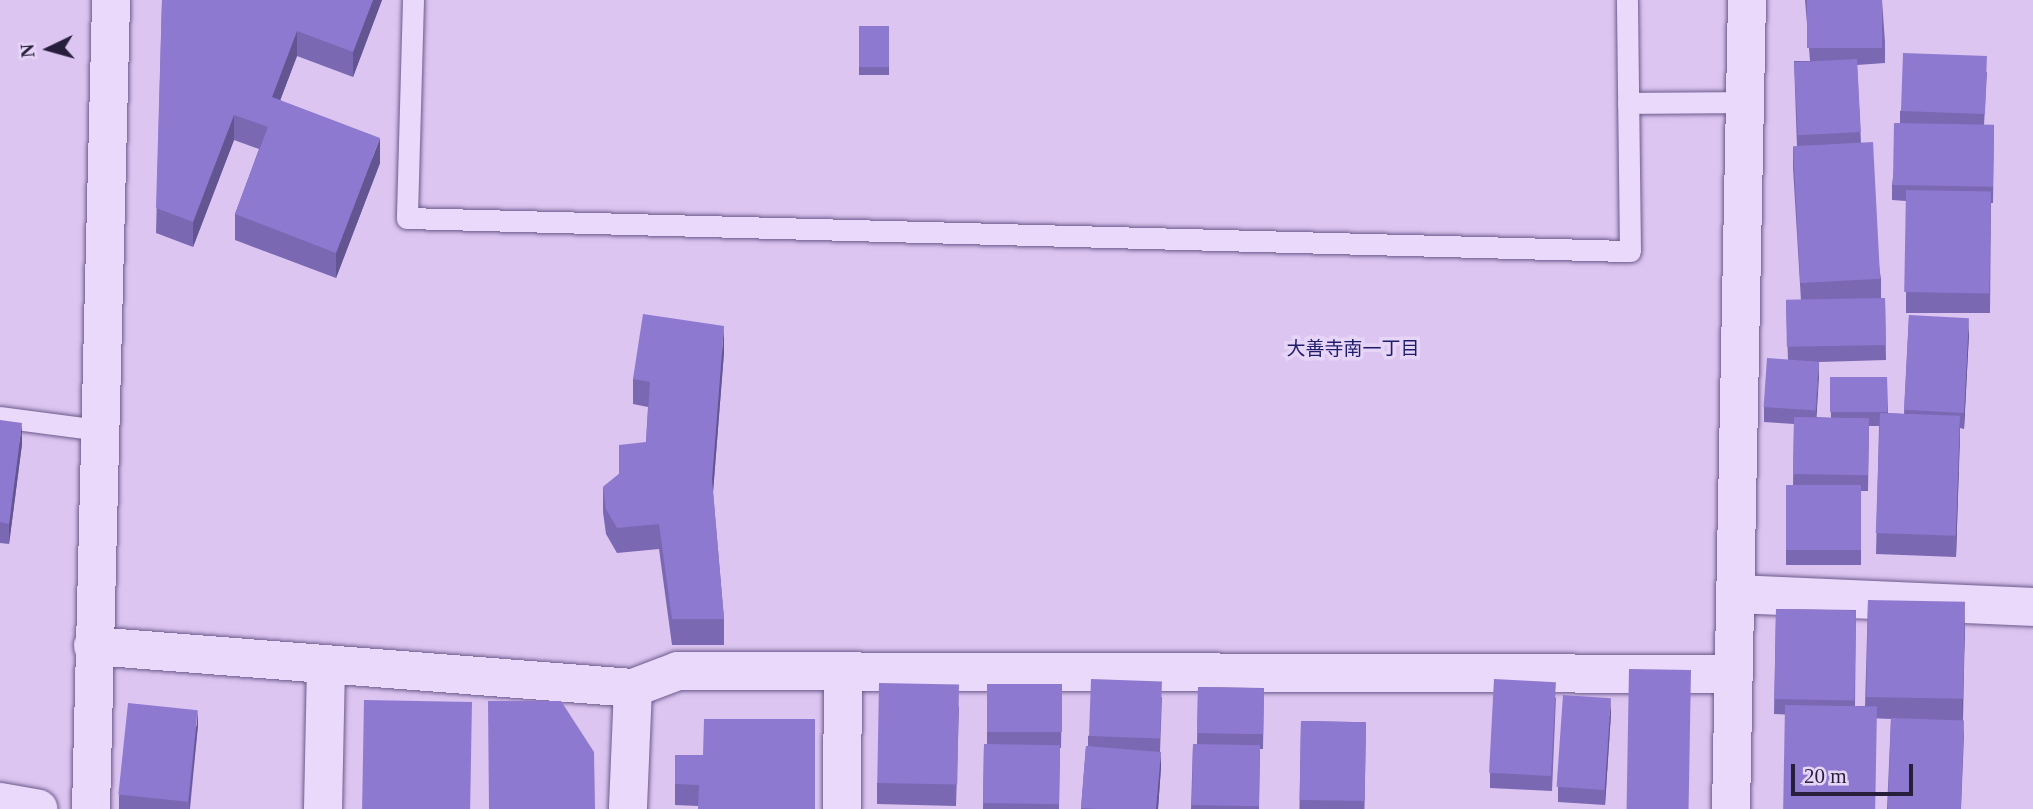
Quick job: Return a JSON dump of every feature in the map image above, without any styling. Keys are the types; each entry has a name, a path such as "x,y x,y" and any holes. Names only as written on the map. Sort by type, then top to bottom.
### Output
{"street":[{"path":"91,809 111,0"},
{"path":"1731,809 1747,0"},
{"path":"1737,594 2033,607"},
{"path":"93,646 633,688 678,671 843,674 1733,674"},
{"path":"323,809 326,664"},
{"path":"842,809 843,674"},
{"path":"628,809 633,688"},
{"path":"0,802 38,809"}],"lane":[{"path":"413,0 407,218 1630,251 1627,0"},
{"path":"1628,103 1745,102"},
{"path":"0,416 99,430"}],"building":[{"path":"162,0 373,0 353,52 297,31 272,97 380,138 336,253 235,214 268,127 234,115 193,222 156,208"},
{"path":"1807,0 1882,0 1882,48 1807,48"},
{"path":"859,26 889,26 889,67 859,67"},
{"path":"1903,53 1987,56 1985,114 1901,111"},
{"path":"1857,59 1861,132 1798,135 1794,62"},
{"path":"1894,123 1994,125 1993,187 1893,185"},
{"path":"1873,142 1880,279 1800,283 1793,146"},
{"path":"1906,190 1991,191 1989,293 1904,292"},
{"path":"1885,298 1886,345 1787,347 1786,300"},
{"path":"643,314 724,326 712,479 724,619 672,619 659,524 617,528 606,509 603,487 619,474 619,445 646,442 650,382 633,379"},
{"path":"1909,315 1969,318 1964,413 1904,410"},
{"path":"1767,358 1819,362 1815,411 1764,407"},
{"path":"1830,377 1887,377 1887,412 1830,412"},
{"path":"1880,413 1960,416 1956,536 1876,533"},
{"path":"1794,417 1869,418 1868,475 1793,474"},
{"path":"0,420 22,423 9,524 0,522"},
{"path":"1786,485 1861,485 1861,550 1786,550"},
{"path":"1868,600 1965,602 1963,699 1866,697"},
{"path":"1776,609 1856,610 1854,700 1774,699"},
{"path":"1629,669 1691,670 1689,809 1627,809"},
{"path":"1091,679 1162,681 1160,738 1089,736"},
{"path":"1494,679 1556,682 1551,776 1489,773"},
{"path":"879,683 959,684 957,784 877,783"},
{"path":"987,684 1062,684 1062,732 987,732"},
{"path":"1198,687 1264,688 1263,734 1197,733"},
{"path":"1563,695 1611,698 1604,790 1557,787"},
{"path":"364,700 472,702 470,809 362,809"},
{"path":"488,701 561,701 594,752 595,809 489,809"},
{"path":"128,703 198,710 188,802 118,794"},
{"path":"1785,705 1877,707 1875,809 1783,809"},
{"path":"1891,718 1964,721 1961,809 1888,809"},
{"path":"704,719 815,719 815,809 698,809 699,785 675,784 675,755 703,755"},
{"path":"1301,721 1366,722 1365,801 1300,800"},
{"path":"984,744 1060,745 1059,804 983,803"},
{"path":"1193,744 1260,745 1259,806 1192,805"},
{"path":"1086,746 1161,752 1156,809 1081,808"}],"district":[{"name":"大善寺南一丁目","path":"1353,349"}]}
